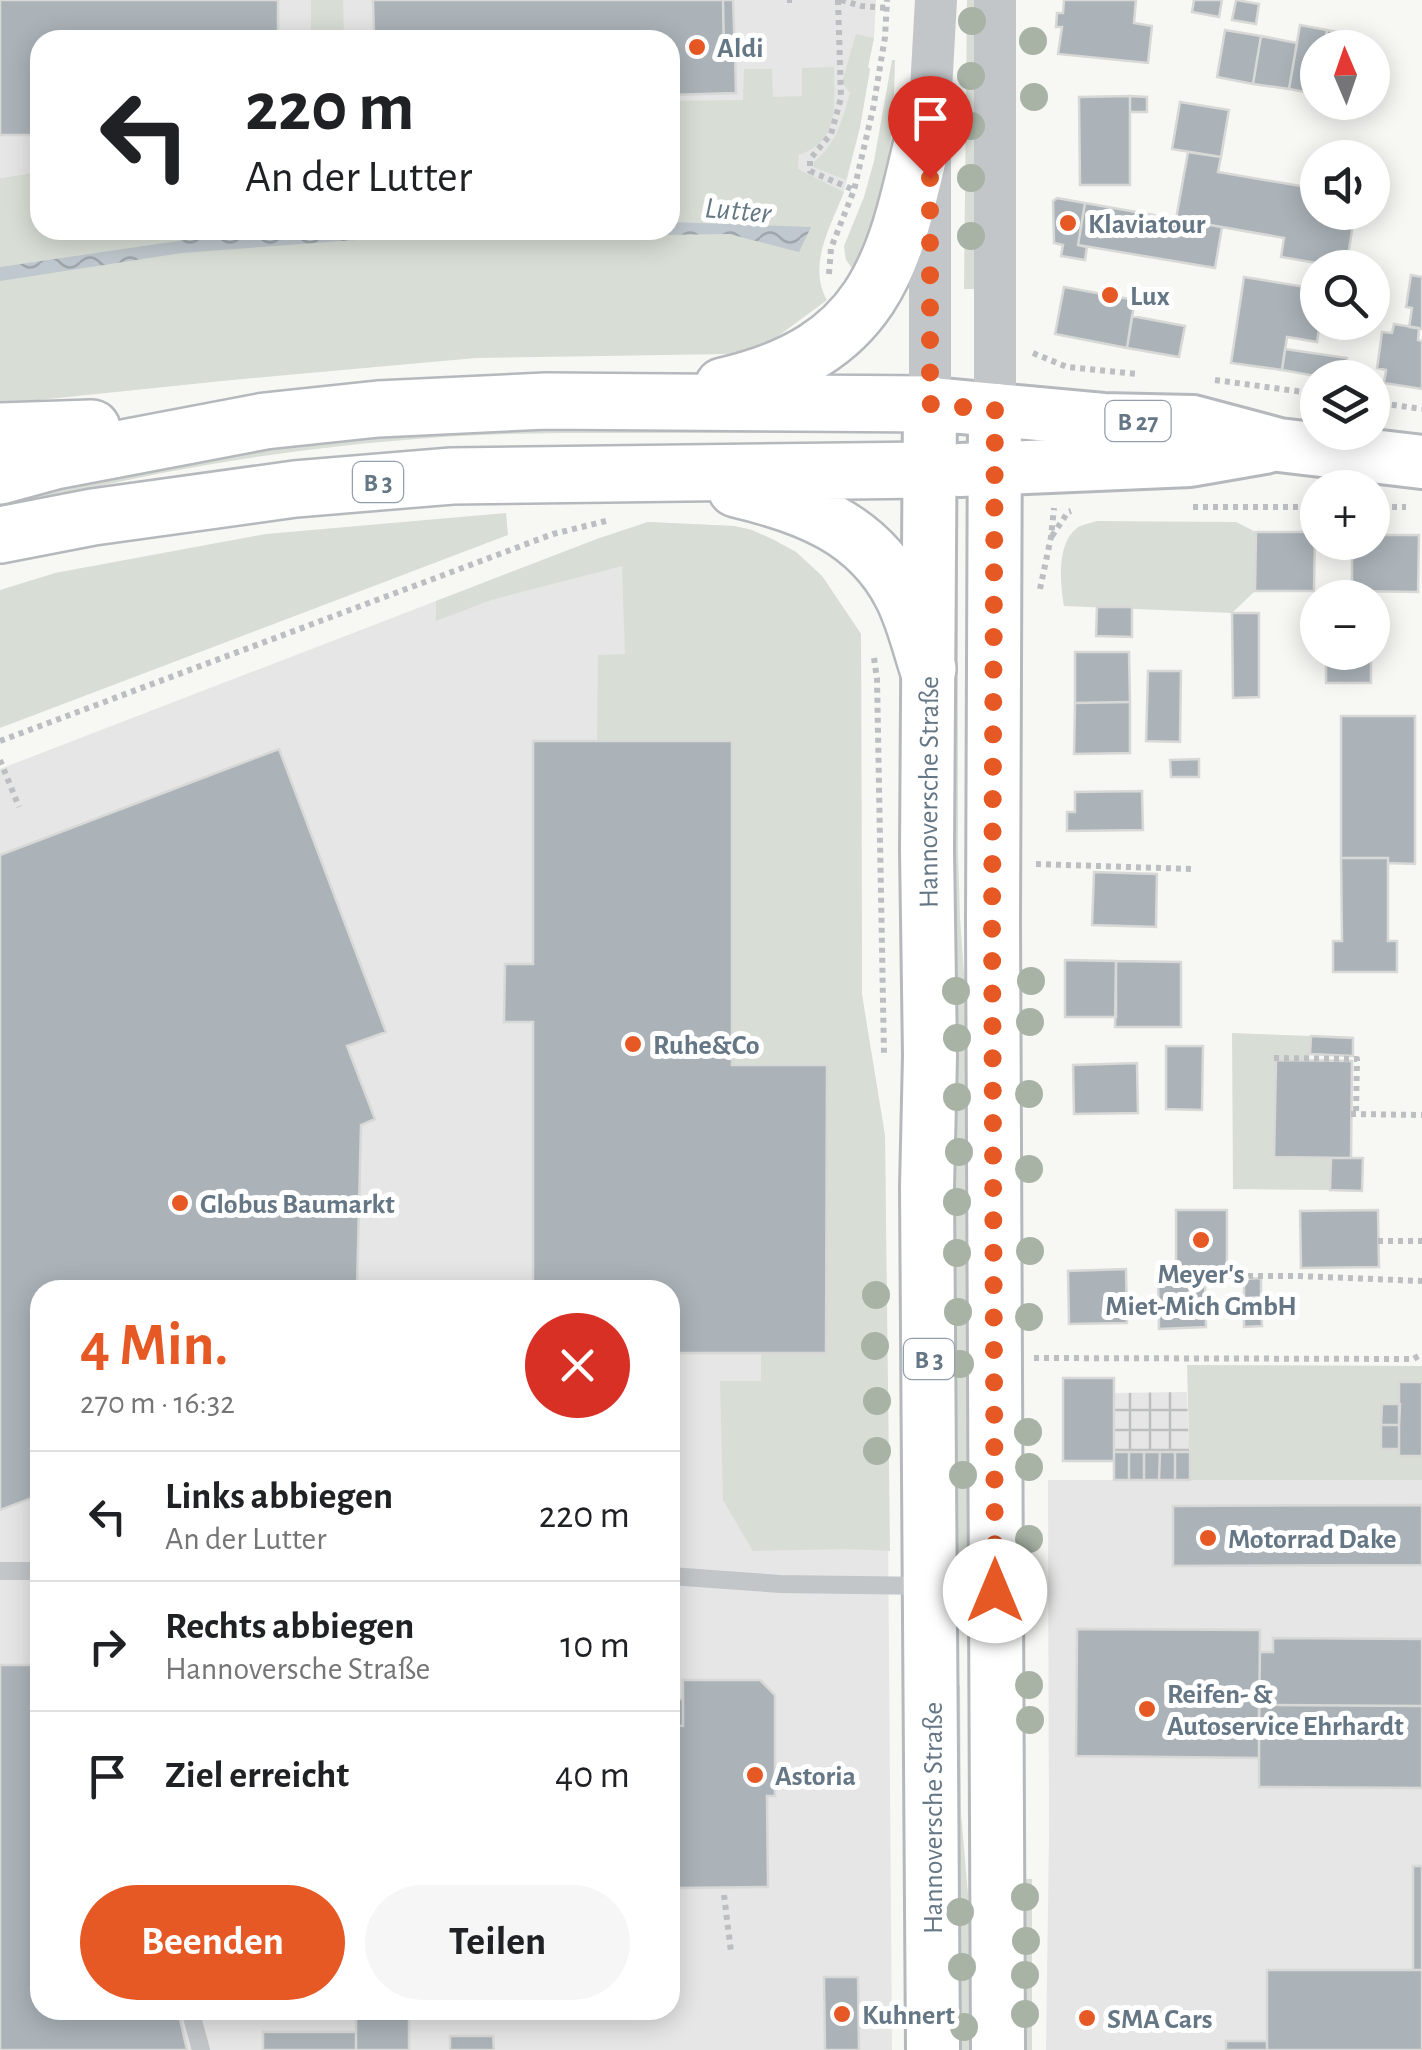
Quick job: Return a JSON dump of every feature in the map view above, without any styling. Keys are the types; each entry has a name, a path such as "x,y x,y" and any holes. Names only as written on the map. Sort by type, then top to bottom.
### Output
{"highway":[{"path":"662,400 742,382 792,364 828,341 860,311 893,253 930,108"},
{"path":"0,476 54,461 265,421 378,408 662,400 930,404"},
{"path":"0,431 265,421"},
{"name":"B 27","path":"665,472 928,470"},
{"name":"B 3","path":"0,535 94,517 296,489 432,477 665,472 802,507 860,542 901,592 928,669"},
{"path":"0,558 94,517"}],"main road":[{"path":"930,404 995,410"},
{"name":"Hannoversche Straße","path":"930,404 926,850 930,1056 926,1187 932,2050"},
{"name":"B 27","path":"995,410 1104,420 1193,422 1279,445 1422,462"},
{"name":"B 3","path":"995,410 998,2050"},
{"name":"B 27","path":"928,470 1190,460 1279,445"}],"street":[{"name":"Hannoversche Straße","path":"930,404 930,108 936,0"},
{"path":"995,0 995,410"}],"lane":[{"path":"0,1570 30,1571"},
{"path":"680,1577 780,1584 931,1586 995,1631"},
{"path":"193,2020 201,2050"}],"path":[{"path":"840,0 860,6 886,4 873,108 854,190 810,171 810,160 830,134 841,98 840,0"},
{"path":"1390,405 1422,409"},
{"path":"1184,506 1300,507"},
{"path":"1390,507 1422,507"},
{"path":"1051,538 1068,512 1078,509"},
{"path":"0,741 553,534 622,517"},
{"path":"0,760 19,807"},
{"path":"1036,864 1191,869"},
{"path":"1274,1058 1357,1059 1354,1114 1422,1115"},
{"path":"1378,1242 1422,1241"},
{"path":"1218,1276 1422,1281"},
{"path":"1040,1358 1413,1359 1422,1354"},
{"path":"724,1895 731,1952"}],"shaded area":[{"path":"0,0 876,0 870,69 844,192 797,170 802,139 680,131 680,30 30,30 30,174 0,178"},
{"path":"311,0 343,0 344,30 311,30"},
{"path":"967,0 977,0 976,289 964,289"},
{"path":"856,34 874,38 860,127 846,180 813,167 833,139 844,112 850,93 842,82"},
{"path":"892,60 894,88 887,167 875,217 852,268 844,246 874,161"},
{"path":"834,67 834,107 829,130 813,148 799,155 798,169 844,192 820,259 821,287 827,300 777,337 746,350 728,354 476,358 0,404 0,178 30,174 30,240 680,240 680,101 743,100 744,69 772,69 773,97 802,96 802,68"},
{"path":"847,421 847,433 509,434 331,447 164,473 0,511 0,499 353,432"},
{"path":"506,513 508,535 0,728 0,590 55,573 266,534"},
{"path":"1097,521 1236,522 1256,532 1255,591 1232,613 1064,606 1063,551 1072,533"},
{"path":"648,522 752,530 796,552 822,576 861,634 862,995 885,1136 892,2050 0,2050 0,769"},
{"path":"648,522 734,526 772,539 796,552 822,576 861,634 862,995 885,1136 890,1551 753,1551 723,1500 720,1381 761,1381 761,1353 826,1353 827,1065 732,1065 732,741 597,741 598,655 625,654 622,566 491,600 436,621 436,601"},
{"path":"946,558 958,558 958,852 970,1056 970,1573 950,1559"},
{"path":"1232,1033 1311,1036 1309,1060 1276,1060 1274,1156 1331,1158 1330,1190 1233,1189"},
{"path":"1187,1365 1422,1366 1422,1480 1190,1480"},
{"path":"1187,1392 1190,1480 1114,1480 1114,1393"},
{"path":"1048,1480 1422,1480 1422,2050 1046,2050"},
{"path":"960,1685 961,1813 979,2050 952,2050 952,1686"},
{"path":"1018,1879 1032,1879 1032,2050 1018,2050"}],"water":[{"path":"680,222 811,227 799,252 729,234 680,235"},
{"path":"184,240 355,240 182,253 0,281 0,267"}],"building":[{"path":"0,0 278,0 278,30 30,30 30,135 0,135"},
{"name":"Aldi","path":"373,0 723,0 724,54 735,54 736,93 680,95 680,30 374,30"},
{"path":"723,0 733,0 735,54 724,54"},
{"path":"1064,0 1136,0 1134,23 1152,26 1148,63 1058,54 1062,27 1056,27 1057,13 1063,13"},
{"path":"1194,0 1222,0 1219,17 1192,12"},
{"path":"1236,0 1259,4 1256,24 1232,20"},
{"path":"1300,25 1327,30 1300,30 1300,91 1289,89"},
{"path":"1225,30 1261,36 1253,84 1217,77"},
{"path":"1261,36 1297,43 1289,89 1253,84"},
{"path":"1130,96 1130,185 1080,185 1079,97"},
{"path":"1130,96 1147,97 1147,112 1130,112"},
{"path":"1180,102 1229,110 1221,157 1172,149"},
{"path":"1188,152 1221,157 1218,172 1300,186 1300,230 1352,230 1349,250 1300,250 1300,260 1281,257 1284,238 1176,219"},
{"name":"Klaviatour","path":"1057,198 1085,203 1078,245 1087,247 1085,260 1061,256 1063,245 1054,243 1053,201"},
{"path":"1085,203 1222,227 1215,268 1078,245"},
{"path":"1411,275 1422,277 1422,329 1409,327 1412,308 1406,307"},
{"path":"1244,277 1300,286 1300,339 1287,337 1282,370 1231,363"},
{"path":"1064,287 1135,300 1127,348 1055,334"},
{"path":"1132,316 1185,326 1179,357 1127,348"},
{"path":"1394,324 1419,328 1422,389 1390,384 1390,360 1378,360 1381,340 1390,340"},
{"path":"1285,349 1347,358 1300,360 1300,373 1282,370"},
{"path":"1256,532 1300,532 1300,560 1315,560 1314,580 1300,580 1300,591 1255,591"},
{"path":"1390,535 1419,535 1418,592 1390,592 1390,580 1352,580 1352,560 1390,560"},
{"path":"1097,607 1132,607 1132,637 1096,636"},
{"path":"1232,613 1259,613 1259,697 1233,698"},
{"path":"1075,652 1129,652 1130,702 1075,703"},
{"path":"1326,670 1371,670 1371,683 1326,683"},
{"path":"1148,671 1181,671 1180,742 1146,741"},
{"path":"1130,702 1130,753 1074,754 1075,703"},
{"path":"1341,716 1415,716 1415,864 1388,863 1388,858 1341,858"},
{"name":"Ruhe&Co","path":"533,741 732,741 732,1065 827,1065 826,1353 680,1353 680,1280 533,1280 533,1022 504,1022 505,964 533,964"},
{"name":"Globus Baumarkt","path":"279,749 386,1032 347,1046 375,1119 361,1125 357,1280 30,1280 30,1499 0,1510 0,855"},
{"path":"1199,759 1199,777 1171,777 1170,760"},
{"path":"1142,791 1143,830 1067,831 1067,812 1075,812 1075,792"},
{"path":"1341,858 1388,858 1388,941 1397,941 1397,972 1333,972 1333,941 1342,941"},
{"path":"1094,872 1157,874 1156,927 1092,925"},
{"path":"1065,960 1116,961 1116,1017 1065,1017"},
{"path":"1116,961 1181,962 1181,1027 1115,1027"},
{"path":"1311,1036 1353,1038 1353,1056 1310,1054"},
{"path":"1166,1046 1203,1046 1202,1110 1166,1109"},
{"path":"1276,1060 1352,1061 1351,1158 1274,1157"},
{"path":"1137,1063 1138,1113 1074,1114 1073,1065"},
{"path":"1331,1158 1363,1158 1362,1191 1330,1190"},
{"name":"Meyer's Miet-Mich GmbH","path":"1176,1210 1227,1210 1227,1269 1176,1270"},
{"path":"1378,1210 1379,1267 1301,1268 1300,1211"},
{"path":"1126,1269 1127,1323 1069,1324 1068,1271"},
{"path":"1261,1278 1261,1297 1244,1298 1244,1279"},
{"path":"1205,1280 1206,1327 1159,1329 1158,1281"},
{"path":"1261,1297 1262,1326 1244,1327 1244,1298"},
{"path":"1063,1378 1114,1378 1114,1461 1063,1461"},
{"path":"1399,1382 1422,1382 1422,1456 1399,1456"},
{"path":"1382,1404 1400,1404 1399,1425 1381,1425"},
{"path":"1381,1425 1399,1425 1399,1449 1381,1449"},
{"path":"1114,1452 1129,1452 1129,1480 1114,1480"},
{"path":"1129,1452 1144,1452 1144,1480 1129,1480"},
{"path":"1144,1452 1160,1452 1159,1480 1144,1480"},
{"path":"1160,1452 1175,1452 1175,1480 1159,1480"},
{"path":"1175,1452 1190,1452 1190,1480 1175,1480"},
{"path":"1422,1505 1422,1565 1173,1566 1173,1506"},
{"path":"1077,1629 1260,1630 1259,1758 1076,1756"},
{"path":"1273,1638 1422,1639 1422,1706 1259,1705 1260,1652 1273,1652"},
{"path":"0,1665 30,1665 30,2020 180,2020 187,2050 0,2050"},
{"path":"683,1680 760,1680 775,1695 775,1796 767,1796 768,1887 680,1888 680,1726 683,1726"},
{"path":"680,1699 683,1699 683,1726 680,1726"},
{"path":"1259,1705 1422,1706 1422,1788 1259,1787"},
{"path":"1413,1866 1422,1866 1422,1970 1413,1970"},
{"path":"1267,1970 1422,1970 1422,2050 1267,2050"},
{"name":"Kuhnert","path":"824,1977 858,1977 859,2050 825,2050"},
{"path":"356,2020 409,2020 409,2050 356,2050"},
{"path":"263,2032 356,2032 356,2050 263,2050"},
{"path":"450,2036 493,2036 494,2050 450,2050"},
{"path":"1226,2041 1267,2041 1267,2050 1226,2050"}],"place":[{"name":"Aldi","path":"697,47"},
{"name":"Klaviatour","path":"1068,223"},
{"name":"Lux","path":"1110,295"},
{"name":"Ruhe&Co","path":"633,1044"},
{"name":"Globus Baumarkt","path":"180,1203"},
{"name":"Meyer's Miet-Mich GmbH","path":"1201,1240"},
{"name":"Motorrad Dake","path":"1208,1538"},
{"name":"Reifen- & Autoservice Ehrhardt","path":"1147,1709"},
{"name":"Astoria","path":"755,1775"},
{"name":"Kuhnert","path":"842,2014"},
{"name":"SMA Cars","path":"1087,2018"}],"route":[{"path":"930,178 930,404 995,410 995,1591"}],"water label":[{"name":"Lutter","path":"738,210"}]}
